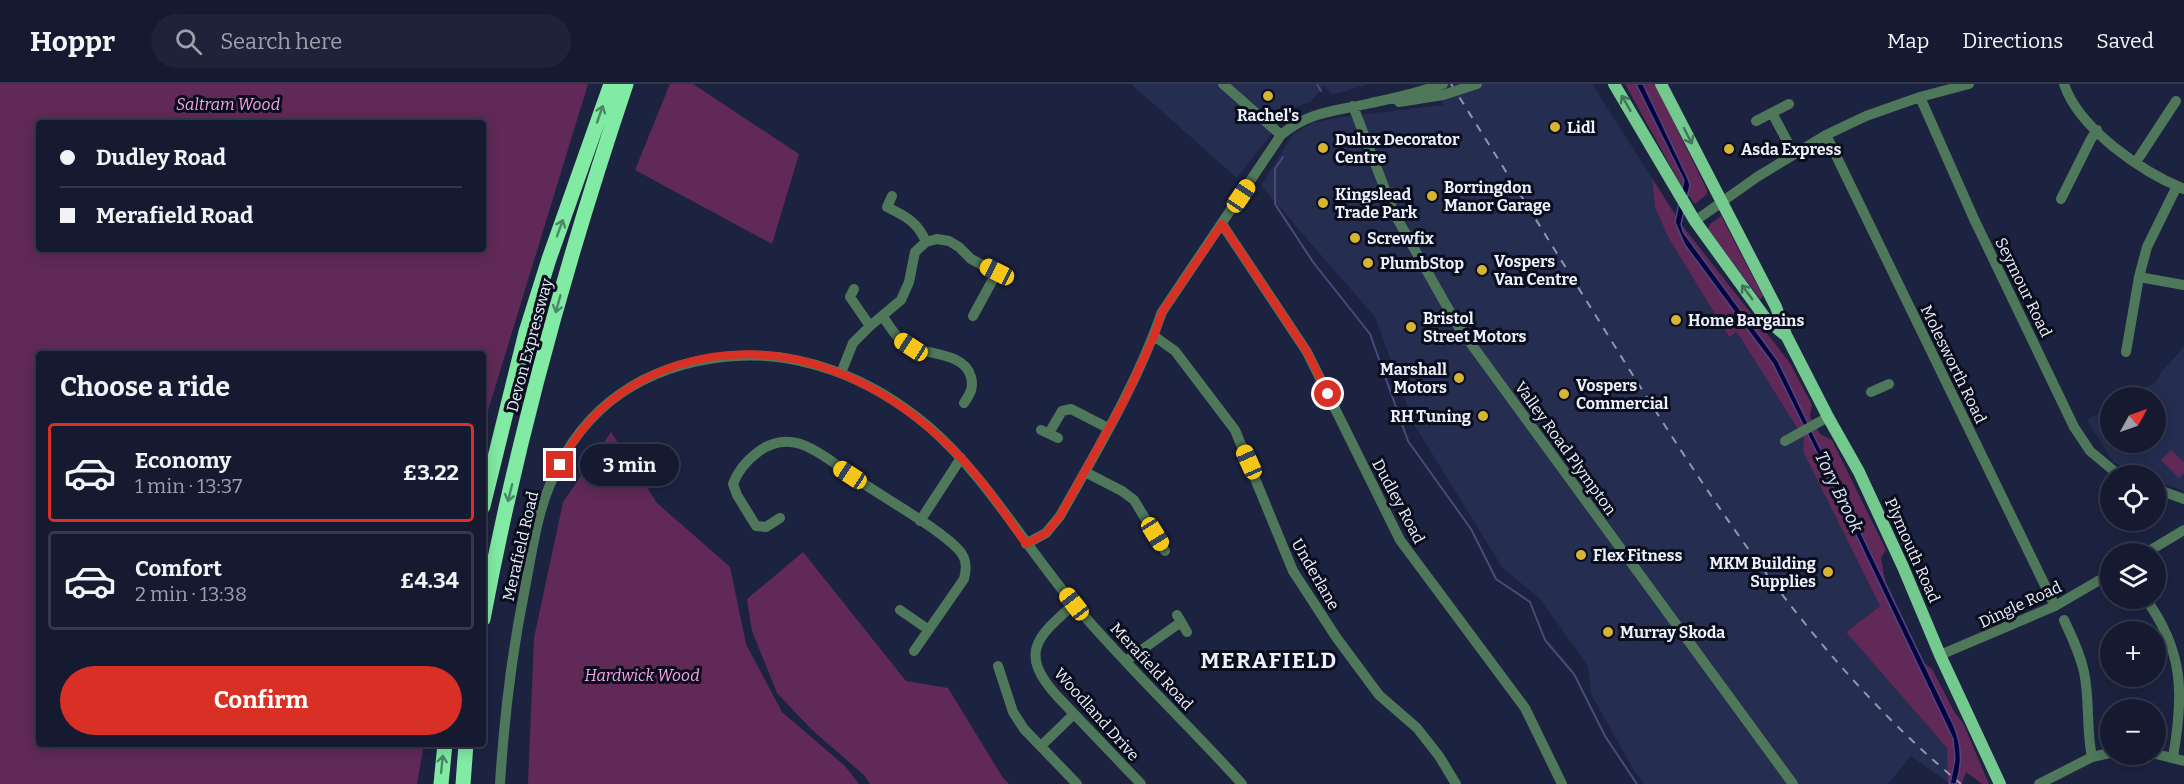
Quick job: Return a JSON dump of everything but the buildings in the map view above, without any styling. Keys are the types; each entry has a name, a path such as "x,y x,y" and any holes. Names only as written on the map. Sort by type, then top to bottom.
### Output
{"highway":[{"name":"Devon Expressway","path":"486,494 526,332 610,84"},
{"name":"Devon Expressway","path":"486,603 497,543 587,199 626,84"},
{"path":"574,248 637,84"},
{"path":"441,784 445,747"},
{"path":"463,784 466,747"}],"main road":[{"name":"Plymouth Road","path":"1614,84 1695,221 1766,319 1786,335"},
{"name":"Plymouth Road","path":"1661,84 1776,308 1786,335 1859,472 1904,567 1940,655 2000,784"}],"street":[{"path":"1223,84 1281,135"},
{"path":"1026,544 1046,533 1060,516 1125,399 1154,336 1162,312 1281,135 1310,116 1353,106 1393,103 1441,88 1477,84"},
{"path":"1695,221 1720,201 1826,135 1866,116 1920,97 1967,84"},
{"path":"2064,84 2076,107 2115,148 2180,187 2147,247 2139,277 2126,352"},
{"name":"Seymour Road","path":"1920,97 1974,219 2074,427 2090,451 2107,465"},
{"path":"2136,162 2176,101"},
{"path":"1756,121 1789,104"},
{"name":"Valley Road Plympton","path":"1353,106 1394,213 1458,326 1793,784"},
{"path":"1772,113 1794,154"},
{"path":"2061,199 2097,130"},
{"name":"Molesworth Road","path":"1826,135 2055,606"},
{"path":"892,196 887,207 914,222 921,230 926,242"},
{"name":"Dudley Road","path":"1222,224 1307,352 1400,540 1525,708 1563,784"},
{"path":"841,373 853,343 902,300 909,282 915,252 926,242 937,239 949,241 971,259 1009,279"},
{"path":"974,316 997,272"},
{"path":"2139,277 2184,285"},
{"path":"854,289 850,297 870,326"},
{"path":"883,317 898,339 911,347 962,363 970,373 973,385 964,403"},
{"name":"Underlane","path":"1154,336 1175,351 1235,430 1293,572 1336,637 1379,696 1417,728 1439,756 1456,784"},
{"name":"Merafield Road","path":"500,784 521,610 535,536 551,482 568,448 597,411 630,386 663,370 695,360 748,354 786,357 811,362 841,373 883,395 927,425 961,458 1074,604 1242,784"},
{"path":"1871,392 1889,384"},
{"path":"1049,433 1062,411 1071,409 1108,428"},
{"path":"1785,441 1828,417"},
{"path":"780,518 766,527 756,525 736,495 733,484 738,471 767,445 786,442 803,444 821,453 959,550 965,559 967,570 964,579 914,651"},
{"path":"920,521 961,458"},
{"path":"1085,472 1122,491 1134,500 1165,551"},
{"path":"2166,493 2184,499"},
{"path":"2162,543 2184,530"},
{"name":"Dingle Road","path":"1940,655 2055,606 2100,580"},
{"name":"Woodland Drive","path":"1074,604 1049,626 1039,641 1036,668 1045,682 1141,784"},
{"path":"2152,609 2174,647 2180,672 2181,714 2173,757"},
{"path":"900,610 929,630"},
{"path":"2064,620 2084,672 2088,704 2088,740 2092,757"},
{"path":"1126,660 1182,623"},
{"path":"998,666 1012,712 1024,729 1077,784"},
{"path":"1041,746 1074,714"},
{"path":"2039,784 2049,777 2100,755"},
{"path":"2166,756 2184,761"}],"shaded area":[{"path":"1131,84 1369,84 1332,95 1325,86 1310,102 1291,109 1237,178"},
{"path":"1431,84 1592,84 1652,178 1655,207 1668,237 1728,336 1737,332 1804,439 1803,451 1880,606 1846,632 1947,748 1949,783 1911,756 1888,784 1644,784 1633,769 1591,694 1588,666 1540,599 1502,567 1415,426 1375,317 1261,186 1293,134 1312,123 1342,117 1443,105"},
{"path":"2184,347 2184,491 2166,485 2166,465 2118,465 2113,462 2107,453 2166,453 2166,387 2147,387 2156,382 2162,371"},
{"path":"2100,413 2100,441 2087,420"}],"green space":[{"name":"Saltram Wood","path":"0,84 588,84 486,417 486,351 36,351 36,747 423,747 417,784 0,784"},
{"path":"670,84 693,84 799,154 772,244 635,170"},
{"path":"1625,84 1655,84 1707,190 1707,194 1695,204 1682,187"},
{"path":"1652,178 1681,224 1790,363 1812,405 1810,417 1820,434 1832,440 1886,550 1881,558 1885,580 1924,663 1932,669 1955,713 1963,723 1989,784 1982,784 1966,772 1962,784 1948,784 1947,748 1846,632 1880,606 1803,451 1804,439 1737,332 1729,337 1668,237 1655,207"},
{"path":"1721,216 1763,296 1760,299 1708,229 1710,224"},
{"name":"Hardwick Wood","path":"611,432 657,503 730,567 746,644 782,712 845,766 859,784 528,784 534,638 563,502"},
{"path":"2171,450 2184,462 2184,473 2179,478 2161,460"},
{"path":"803,552 906,681 948,688 1003,778 1009,784 870,784 865,776 811,729 777,693 752,631 747,599"}],"water":[{"name":"Tory Brook","path":"1636,84 1643,84 1690,185 1681,224 1683,232 1778,361 1953,724 1960,754 1960,769 1956,784 1950,784 1955,759 1953,739 1773,364 1685,245 1675,222 1684,180"}],"waterway":[{"path":"1317,84 1321,91"},
{"path":"1283,157 1275,169 1275,204 1313,262 1370,334 1408,441 1471,529 1496,579 1530,602 1545,640 1574,674 1605,736 1637,784"}],"railway":[{"path":"1451,84 1660,418 1697,475 1776,586 1862,690 1910,739 1961,784"}],"place":[{"name":"Rachel's","path":"1268,96"},
{"name":"Lidl","path":"1555,127"},
{"name":"Dulux Decorator Centre","path":"1323,148"},
{"name":"Asda Express","path":"1729,149"},
{"name":"Borringdon Manor Garage","path":"1432,196"},
{"name":"Kingslead Trade Park","path":"1323,203"},
{"name":"Screwfix","path":"1355,238"},
{"name":"PlumbStop","path":"1368,263"},
{"name":"Vospers Van Centre","path":"1482,270"},
{"name":"Home Bargains","path":"1676,320"},
{"name":"Bristol Street Motors","path":"1411,327"},
{"name":"Marshall Motors","path":"1459,378"},
{"name":"Vospers Commercial","path":"1564,394"},
{"name":"RH Tuning","path":"1483,416"},
{"name":"Flex Fitness","path":"1581,555"},
{"name":"MKM Building Supplies","path":"1828,572"},
{"name":"Murray Skoda","path":"1608,632"}],"district":[{"name":"MERAFIELD","path":"1269,660"}],"route":[{"path":"560,465 568,448 597,411 630,386 642,380 663,370 695,360 748,354 786,357 811,362 841,373 883,395 927,425 961,458 996,501 1026,544 1046,533 1060,516 1125,399 1154,336 1162,312 1222,224 1307,352 1328,394"}]}
